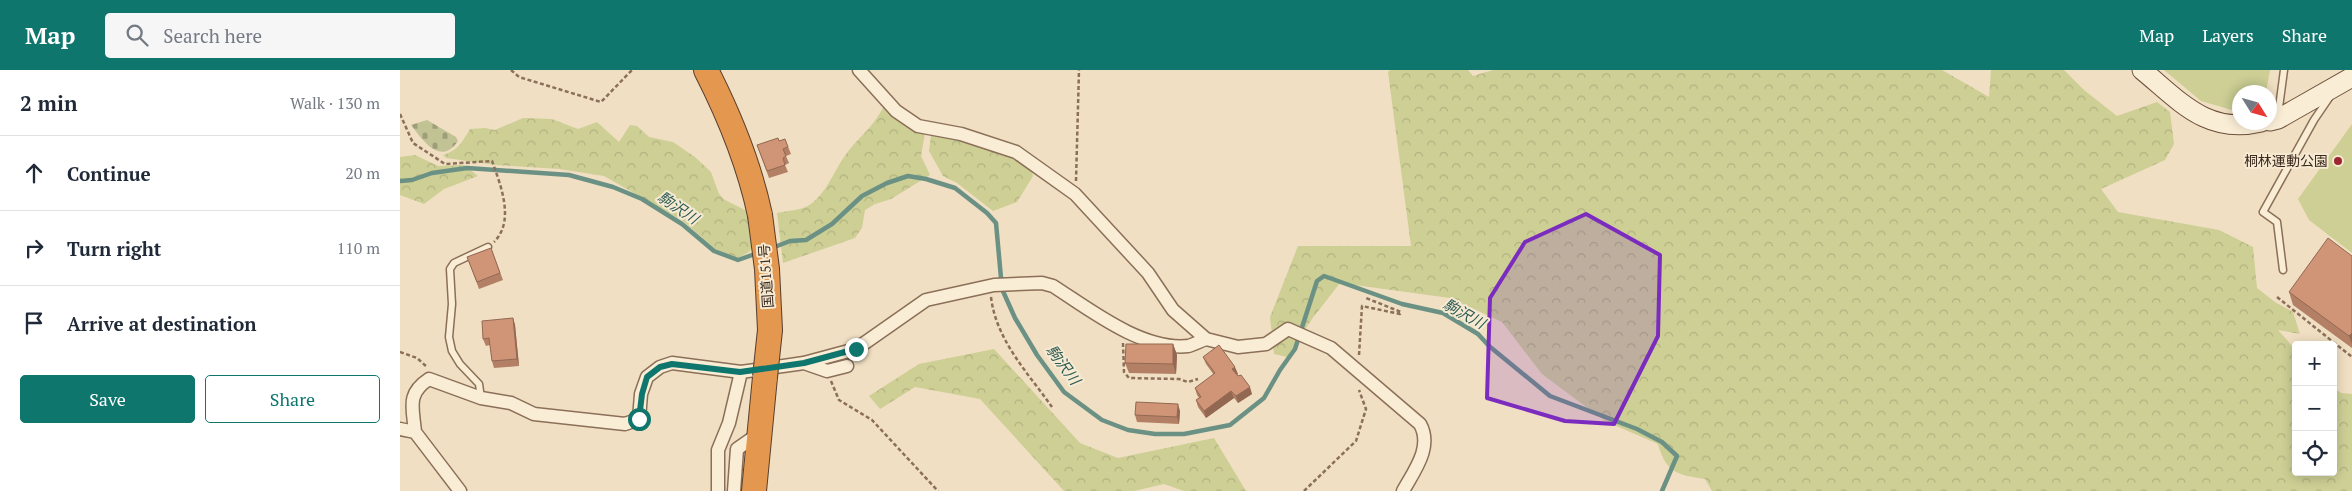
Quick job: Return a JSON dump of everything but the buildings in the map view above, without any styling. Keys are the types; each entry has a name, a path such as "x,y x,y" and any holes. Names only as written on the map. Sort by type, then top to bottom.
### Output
{"highway":[{"name":"国道151号","path":"706,70 732,124 753,182 760,214 767,269 770,330 754,491"}],"street":[{"path":"859,70 896,111 918,126 961,134 1016,152 1074,194 1148,273 1173,310 1206,339 1238,347 1266,344 1288,329 1331,348 1420,424 1424,432 1423,454 1403,491"},
{"path":"2142,70 2200,117 2232,125"},
{"path":"2277,117 2348,79"},
{"path":"460,491 415,432 413,398 417,387 429,379 481,398 511,403 534,414 625,424 639,419 642,394 647,377 660,367 672,364 740,372 804,363 856,349 926,300 1008,284 1042,283 1053,286 1123,331 1157,343 1188,346 1206,339"},
{"path":"804,363 827,371 847,366"},
{"path":"718,491 718,450 729,423 740,372"},
{"path":"400,429 415,432"},
{"path":"734,491 737,449 760,433"}],"lane":[{"path":"2277,94 2284,70"},
{"path":"2283,270 2277,222 2263,212 2326,100 2348,79"},
{"path":"481,398 479,384 460,364 452,351 449,337 452,304 450,269 454,263 488,248"}],"path":[{"path":"511,70 518,77 600,102 632,70"},
{"path":"1074,194 1078,148 1079,70"},
{"path":"400,114 413,143 445,164 492,161 499,180 506,217 501,235 488,248"},
{"path":"992,286 992,314 1005,342 1052,407"},
{"path":"2278,297 2352,357"},
{"path":"1348,363 1362,368 1365,367 1359,361 1362,306 1400,314 1401,312 1366,298"},
{"path":"1123,331 1124,372 1129,378 1179,379 1188,382 1198,379"},
{"path":"827,371 838,400 872,420 938,491"},
{"path":"1304,491 1356,441 1366,409 1358,388"}],"highlighted area":[{"path":"1586,214 1660,255 1658,336 1614,424 1565,421 1487,398 1490,298 1525,242"}],"green space":[{"path":"1390,70 1468,70 1473,76 1493,70 1942,70 1989,97 1991,70 2064,70 2084,90 2117,116 2157,102 2170,112 2174,144 2165,160 2101,189 2118,212 2219,230 2253,247 2257,288 2275,302 2293,312 2300,334 2278,330 2292,346 2292,476 2337,476 2337,390 2341,393 2352,394 2352,491 1712,491 1705,479 1680,474 1669,467 1661,454 1658,444 1605,421 1542,374 1502,322 1450,298 1340,283 1312,319 1287,357 1274,354 1270,317 1298,246 1411,246 1388,72"},
{"path":"2164,70 2270,70 2267,85 2232,85 2232,110 2201,101"},
{"path":"883,108 925,133 921,156 930,175 891,199 875,204 865,210 862,228 855,238 783,263 777,213 804,208 817,199 826,188 844,157 874,122"},
{"path":"523,118 552,119 578,129 597,122 619,142 630,125 637,126 649,137 673,142 695,157 711,172 719,194 725,200 749,212 753,246 749,252 738,258 715,249 683,221 604,176 559,169 496,165 446,158 443,155 456,148 470,129 485,128 495,130"},
{"path":"427,120 456,137 458,141 452,148 445,151 433,149 411,125"},
{"name":"桐林運動公園","path":"2352,124 2352,253 2309,220 2298,199"},
{"path":"945,133 993,147 1030,166 1033,176 1017,202 993,211 957,183 943,176 929,151 931,135"},
{"path":"415,155 438,166 464,165 478,176 444,189 424,204 400,195 400,157"},
{"path":"994,349 1080,443 1118,458 1214,438 1246,491 1184,491 1164,484 1134,491 1064,491 980,399 915,387 880,409 869,396 919,364"}],"waterway":[{"name":"駒沢川","path":"400,181 412,180 432,173 467,168 569,175 613,187 642,199 682,224 714,251 738,260 758,253"},
{"name":"駒沢川","path":"772,248 790,241 806,240 832,224 862,196 887,183 908,176 926,179 955,188 987,213 996,223 1002,289 1015,318 1037,355 1064,392 1102,420 1128,430 1155,434 1184,434 1230,425 1264,398 1295,349 1317,281 1324,276 1402,304 1443,313 1478,334 1489,346 1550,396 1637,429 1662,442 1677,456 1662,491"}],"place":[{"name":"桐林運動公園","path":"2338,161"}],"route":[{"path":"639,419 642,394 647,377 660,367 672,364 740,372 804,363 856,349"}]}
